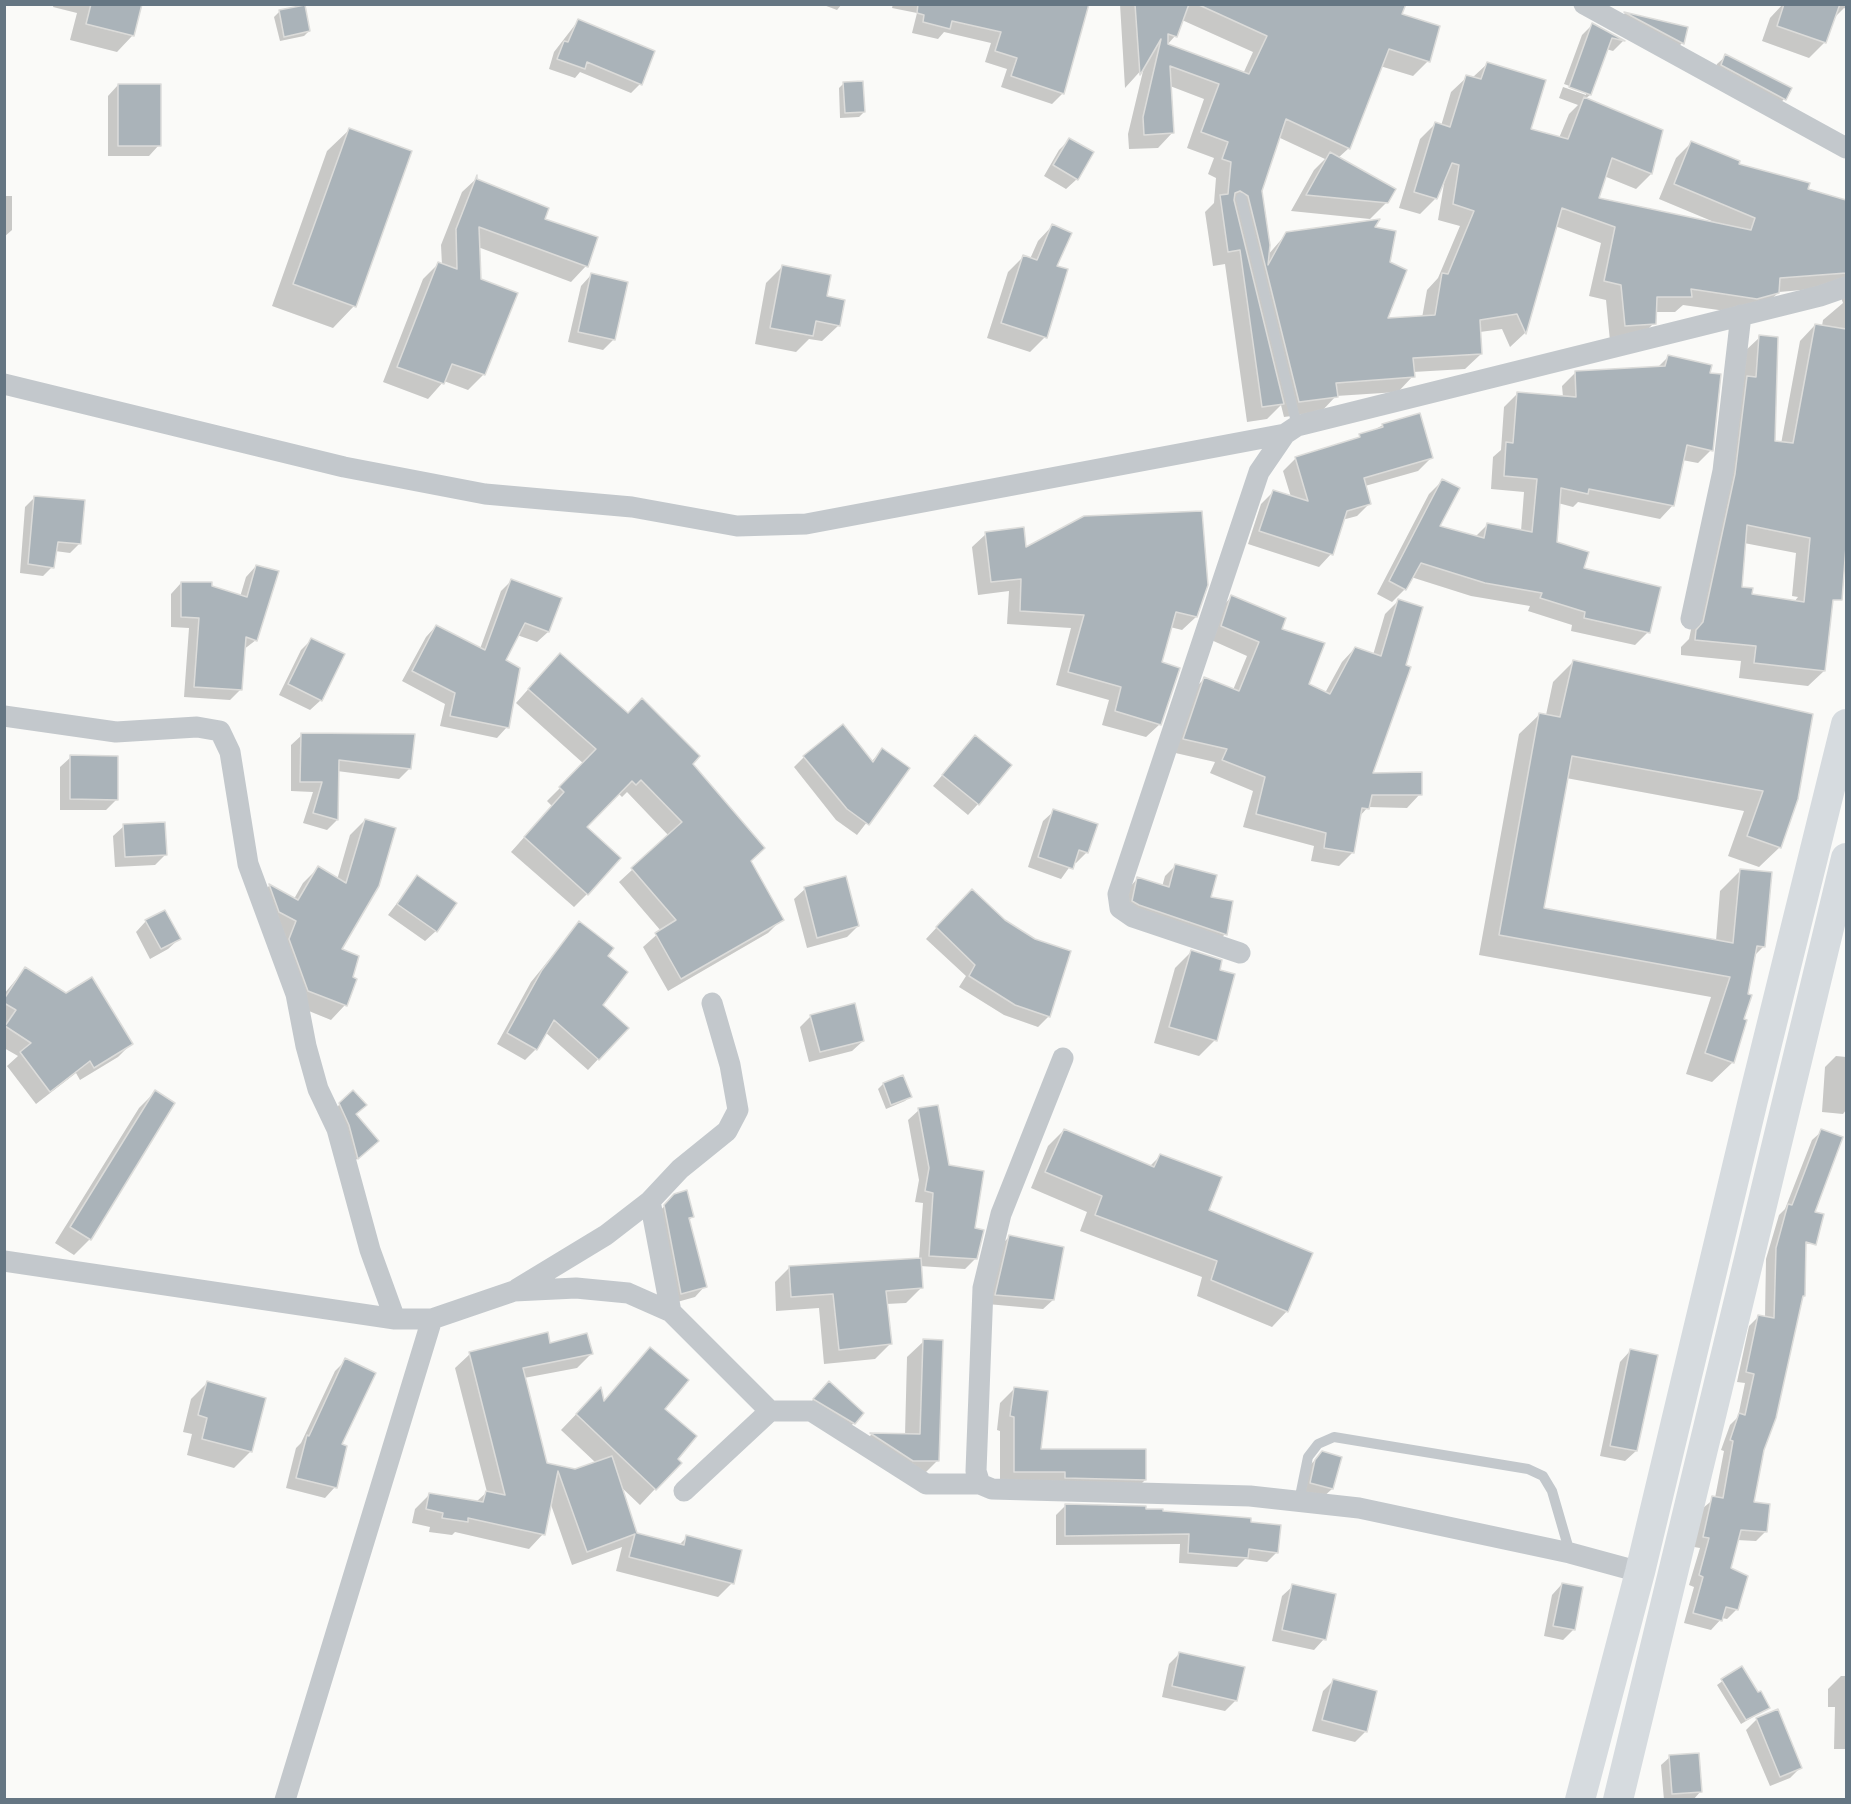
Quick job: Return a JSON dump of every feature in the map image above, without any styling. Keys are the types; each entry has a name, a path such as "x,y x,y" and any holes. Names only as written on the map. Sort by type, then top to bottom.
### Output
{"main road":[{"path":"1580,1800 1640,1572 1846,724"},
{"path":"1618,1800 1846,858"},
{"path":"1753,1100 1784,1109"}],"street":[{"path":"1584,4 1846,147"},
{"path":"4,384 344,467 485,494 632,507 737,526 806,524 1291,430 1820,296 1846,287"},
{"path":"1691,619 1723,471 1740,315"},
{"path":"1240,953 1133,917 1120,908 1118,894 1259,472 1291,430"},
{"path":"4,716 116,732 197,727 220,731 230,752 248,864 296,994 306,1046 318,1089 337,1129 370,1250 394,1319"},
{"path":"4,1261 394,1319 432,1319 514,1291 606,1235 650,1201 680,1169 727,1131 738,1110 730,1065 712,1003"},
{"path":"980,1484 976,1471 983,1288 1001,1214 1063,1058"},
{"path":"650,1201 671,1312"},
{"path":"514,1291 576,1288 628,1293 671,1312 770,1411"},
{"path":"285,1800 432,1319"},
{"path":"684,1491 770,1411 811,1411 926,1484 980,1484 992,1489 1250,1496 1359,1508 1570,1553 1640,1572"}],"lane":[{"path":"1241,198 1291,430"},
{"path":"1299,1501 1308,1457 1318,1443 1334,1437 1528,1469 1543,1476 1552,1491 1570,1553"}],"building":[{"path":"91,4 142,4 134,36 86,24"},
{"path":"918,4 1089,4 1064,94 1011,76 1017,58 995,51 1001,32 952,21 950,29 923,22 924,15 917,13"},
{"path":"1135,4 1189,4 1177,37 1168,34 1168,44 1249,74 1267,36 1197,4 1406,4 1402,14 1440,26 1430,62 1389,49 1350,149 1286,119 1262,191 1270,245 1268,265 1286,232 1380,219 1375,227 1396,231 1390,262 1407,270 1388,318 1435,315 1442,273 1448,274 1474,211 1453,204 1459,165 1452,163 1437,199 1414,192 1435,122 1450,127 1466,75 1481,79 1487,62 1546,80 1531,129 1568,139 1584,97 1663,130 1652,174 1612,158 1599,198 1751,230 1755,218 1674,184 1691,141 1740,161 1739,164 1810,183 1808,189 1846,200 1846,273 1780,278 1779,293 1757,299 1691,289 1692,297 1657,297 1656,324 1625,326 1621,285 1604,281 1615,227 1562,208 1526,334 1517,314 1480,320 1482,354 1413,358 1415,377 1336,383 1338,397 1299,402 1248,196 1240,191 1235,193 1234,200 1284,404 1262,407 1240,250 1228,252 1220,195 1228,194 1231,162 1222,159 1228,142 1201,132 1219,84 1170,66 1174,133 1144,135 1143,117 1161,39 1140,75"},
{"path":"1784,4 1840,4 1826,43 1777,26"},
{"path":"305,5 310,31 284,37 279,10"},
{"path":"1624,12 1688,27 1684,44"},
{"path":"578,19 655,51 642,85 587,62 585,69 557,59 564,41 568,42"},
{"path":"1592,23 1625,41 1612,38 1591,95 1569,87"},
{"path":"1725,54 1792,88 1786,100 1721,65"},
{"path":"863,81 865,112 845,113 843,82"},
{"path":"118,84 161,84 161,146 118,146"},
{"path":"349,128 412,151 356,307 293,284"},
{"path":"1069,138 1094,152 1078,180 1053,165"},
{"path":"1330,152 1396,189 1388,203 1306,195"},
{"path":"477,175 477,179 549,208 545,219 598,237 588,267 479,227 481,279 518,293 485,375 452,364 444,384 397,367 438,262 457,269 456,229"},
{"path":"1052,224 1072,233 1057,266 1068,269 1047,338 1001,323 1023,255 1037,260"},
{"path":"782,265 831,275 827,296 845,300 840,326 816,321 813,336 770,328"},
{"path":"591,273 628,282 615,340 578,332"},
{"path":"1815,324 1846,329 1846,546 1842,600 1833,600 1825,671 1754,663 1756,646 1695,640 1696,630 1703,622 1735,474 1747,376 1756,377 1759,335 1778,337 1775,441 1793,443","holes":["1747,525 1810,538 1804,602 1752,594 1753,588 1742,587"]},
{"path":"1668,355 1712,365 1710,373 1721,374 1713,451 1687,445 1674,506 1589,489 1588,494 1561,488 1557,542 1589,552 1584,568 1661,587 1650,633 1584,618 1585,612 1540,598 1542,593 1485,583 1421,563 1406,590 1389,581 1442,479 1460,488 1440,526 1484,538 1487,523 1532,532 1537,479 1504,476 1506,442 1513,443 1517,392 1576,397 1575,371 1665,366"},
{"path":"1420,413 1433,458 1364,478 1371,504 1347,511 1333,555 1259,531 1273,490 1308,501 1295,457 1360,437 1359,434 1383,427 1382,424"},
{"path":"34,496 85,500 81,544 58,542 54,568 28,564"},
{"path":"1202,511 1208,585 1197,617 1176,612 1162,662 1180,668 1161,725 1115,711 1121,687 1068,672 1084,615 1020,611 1021,579 991,582 985,532 1024,527 1026,547 1084,516"},
{"path":"256,565 279,571 257,641 246,637 242,690 194,687 199,618 181,617 181,582 212,582 212,586 247,597"},
{"path":"511,579 562,598 549,632 525,623 506,660 520,668 509,728 450,716 455,693 412,671 436,625 485,650"},
{"path":"1231,595 1286,618 1282,629 1325,643 1309,684 1330,694 1355,647 1381,656 1398,599 1423,607 1406,665 1411,667 1373,773 1422,772 1422,795 1372,795 1369,809 1362,808 1354,853 1324,848 1326,833 1256,814 1265,777 1222,760 1227,749 1183,739 1204,677 1239,691 1259,642 1221,626"},
{"path":"311,638 345,654 322,701 288,684"},
{"path":"560,653 628,713 642,698 700,756 693,764 765,848 751,861 784,920 681,979 655,933 676,920 631,868 682,822 641,780 636,785 632,781 587,827 621,858 588,895 524,837 564,792 559,787 596,749 528,689"},
{"path":"1573,660 1813,714 1798,799 1781,848 1747,836 1763,791 1572,756 1544,908 1733,943 1740,869 1772,872 1765,947 1757,946 1748,994 1752,995 1734,1063 1705,1053 1730,977 1499,935 1539,713 1560,717"},
{"path":"843,724 873,762 882,748 910,768 869,825 847,809 803,756"},
{"path":"301,733 415,734 411,769 339,760 338,820 313,813 322,782 300,782"},
{"path":"975,735 1012,765 979,805 942,775"},
{"path":"70,755 118,756 118,800 70,799"},
{"path":"1053,809 1098,824 1088,853 1079,850 1073,869 1038,857"},
{"path":"365,819 396,828 379,886 342,949 359,956 353,977 357,979 347,1006 308,991 289,939 296,921 279,912 269,884 298,900 318,866 346,883"},
{"path":"165,822 167,855 125,857 123,824"},
{"path":"1175,864 1217,875 1211,897 1233,901 1227,935 1132,901 1137,877 1169,887"},
{"path":"417,875 457,903 437,932 397,904"},
{"path":"846,876 859,926 817,938 804,887"},
{"path":"972,889 1005,920 1035,939 1071,951 1050,1017 1015,1005 969,976 975,965 936,927"},
{"path":"165,910 181,939 161,949 145,920"},
{"path":"579,921 614,948 608,956 628,972 603,1005 629,1028 599,1060 554,1020 537,1050 507,1033 542,970"},
{"path":"1191,950 1222,960 1220,970 1235,974 1217,1041 1169,1027"},
{"path":"25,967 66,993 92,977 133,1044 94,1068 90,1061 50,1092 20,1052 31,1043 5,1026 16,1010 4,1003 4,999"},
{"path":"855,1003 864,1041 820,1052 810,1015"},
{"path":"903,1075 912,1097 891,1105 883,1083"},
{"path":"155,1090 175,1103 91,1240 70,1227"},
{"path":"353,1090 367,1105 356,1114 379,1141 358,1159 349,1125 339,1103"},
{"path":"938,1105 949,1165 984,1171 975,1228 984,1230 977,1259 929,1256 933,1193 925,1191 929,1168 918,1108"},
{"path":"1064,1129 1154,1167 1160,1154 1222,1177 1209,1210 1313,1253 1288,1312 1211,1280 1217,1261 1095,1215 1102,1196 1045,1172"},
{"path":"1821,1129 1843,1137 1815,1212 1824,1214 1816,1245 1806,1242 1805,1296 1803,1296 1776,1418 1764,1450 1754,1502 1770,1504 1767,1532 1741,1530 1731,1568 1748,1576 1738,1610 1726,1607 1722,1621 1693,1613 1703,1577 1699,1575 1709,1538 1703,1537 1712,1496 1723,1498 1733,1441 1730,1440 1739,1413 1745,1415 1754,1374 1746,1372 1758,1315 1774,1318 1776,1248 1788,1204 1792,1205"},
{"path":"687,1190 694,1217 689,1218 707,1287 681,1294 664,1205 674,1194"},
{"path":"1009,1235 1064,1247 1054,1300 995,1295"},
{"path":"921,1258 923,1288 886,1291 892,1344 839,1350 833,1294 791,1297 789,1266"},
{"path":"548,1332 550,1343 587,1333 593,1354 523,1368 547,1463 575,1469 612,1456 637,1533 684,1545 686,1535 742,1550 734,1584 629,1557 635,1534 587,1552 558,1471 545,1535 468,1518 468,1522 442,1518 443,1513 426,1509 429,1493 483,1502 486,1491 505,1495 469,1352"},
{"path":"923,1339 943,1340 939,1461 913,1461 870,1433 920,1434"},
{"path":"650,1347 689,1380 665,1409 697,1436 678,1459 682,1463 656,1490 576,1414 601,1387 604,1401"},
{"path":"1630,1349 1658,1355 1637,1451 1610,1446"},
{"path":"345,1358 376,1373 342,1444 347,1446 337,1488 296,1478 307,1435 309,1436"},
{"path":"207,1381 266,1398 252,1452 202,1439 207,1418 198,1415"},
{"path":"829,1381 864,1413 855,1424 813,1399"},
{"path":"1014,1387 1048,1391 1041,1449 1146,1449 1146,1480 1065,1478 1065,1472 1014,1472 1014,1417 1010,1416"},
{"path":"1322,1451 1342,1457 1333,1489 1310,1483 1315,1460"},
{"path":"1065,1504 1146,1506 1146,1509 1163,1509 1163,1511 1251,1518 1251,1522 1281,1525 1278,1553 1249,1549 1248,1558 1188,1553 1189,1534 1065,1536"},
{"path":"1562,1583 1583,1587 1575,1630 1553,1626"},
{"path":"1292,1584 1336,1594 1326,1640 1282,1630"},
{"path":"1179,1652 1245,1667 1237,1701 1172,1686"},
{"path":"1742,1666 1758,1692 1761,1691 1770,1708 1746,1720 1721,1679"},
{"path":"1333,1679 1377,1691 1367,1732 1322,1720"},
{"path":"1778,1709 1802,1768 1780,1777 1756,1718"},
{"path":"1699,1753 1702,1792 1672,1794 1669,1755"}]}
